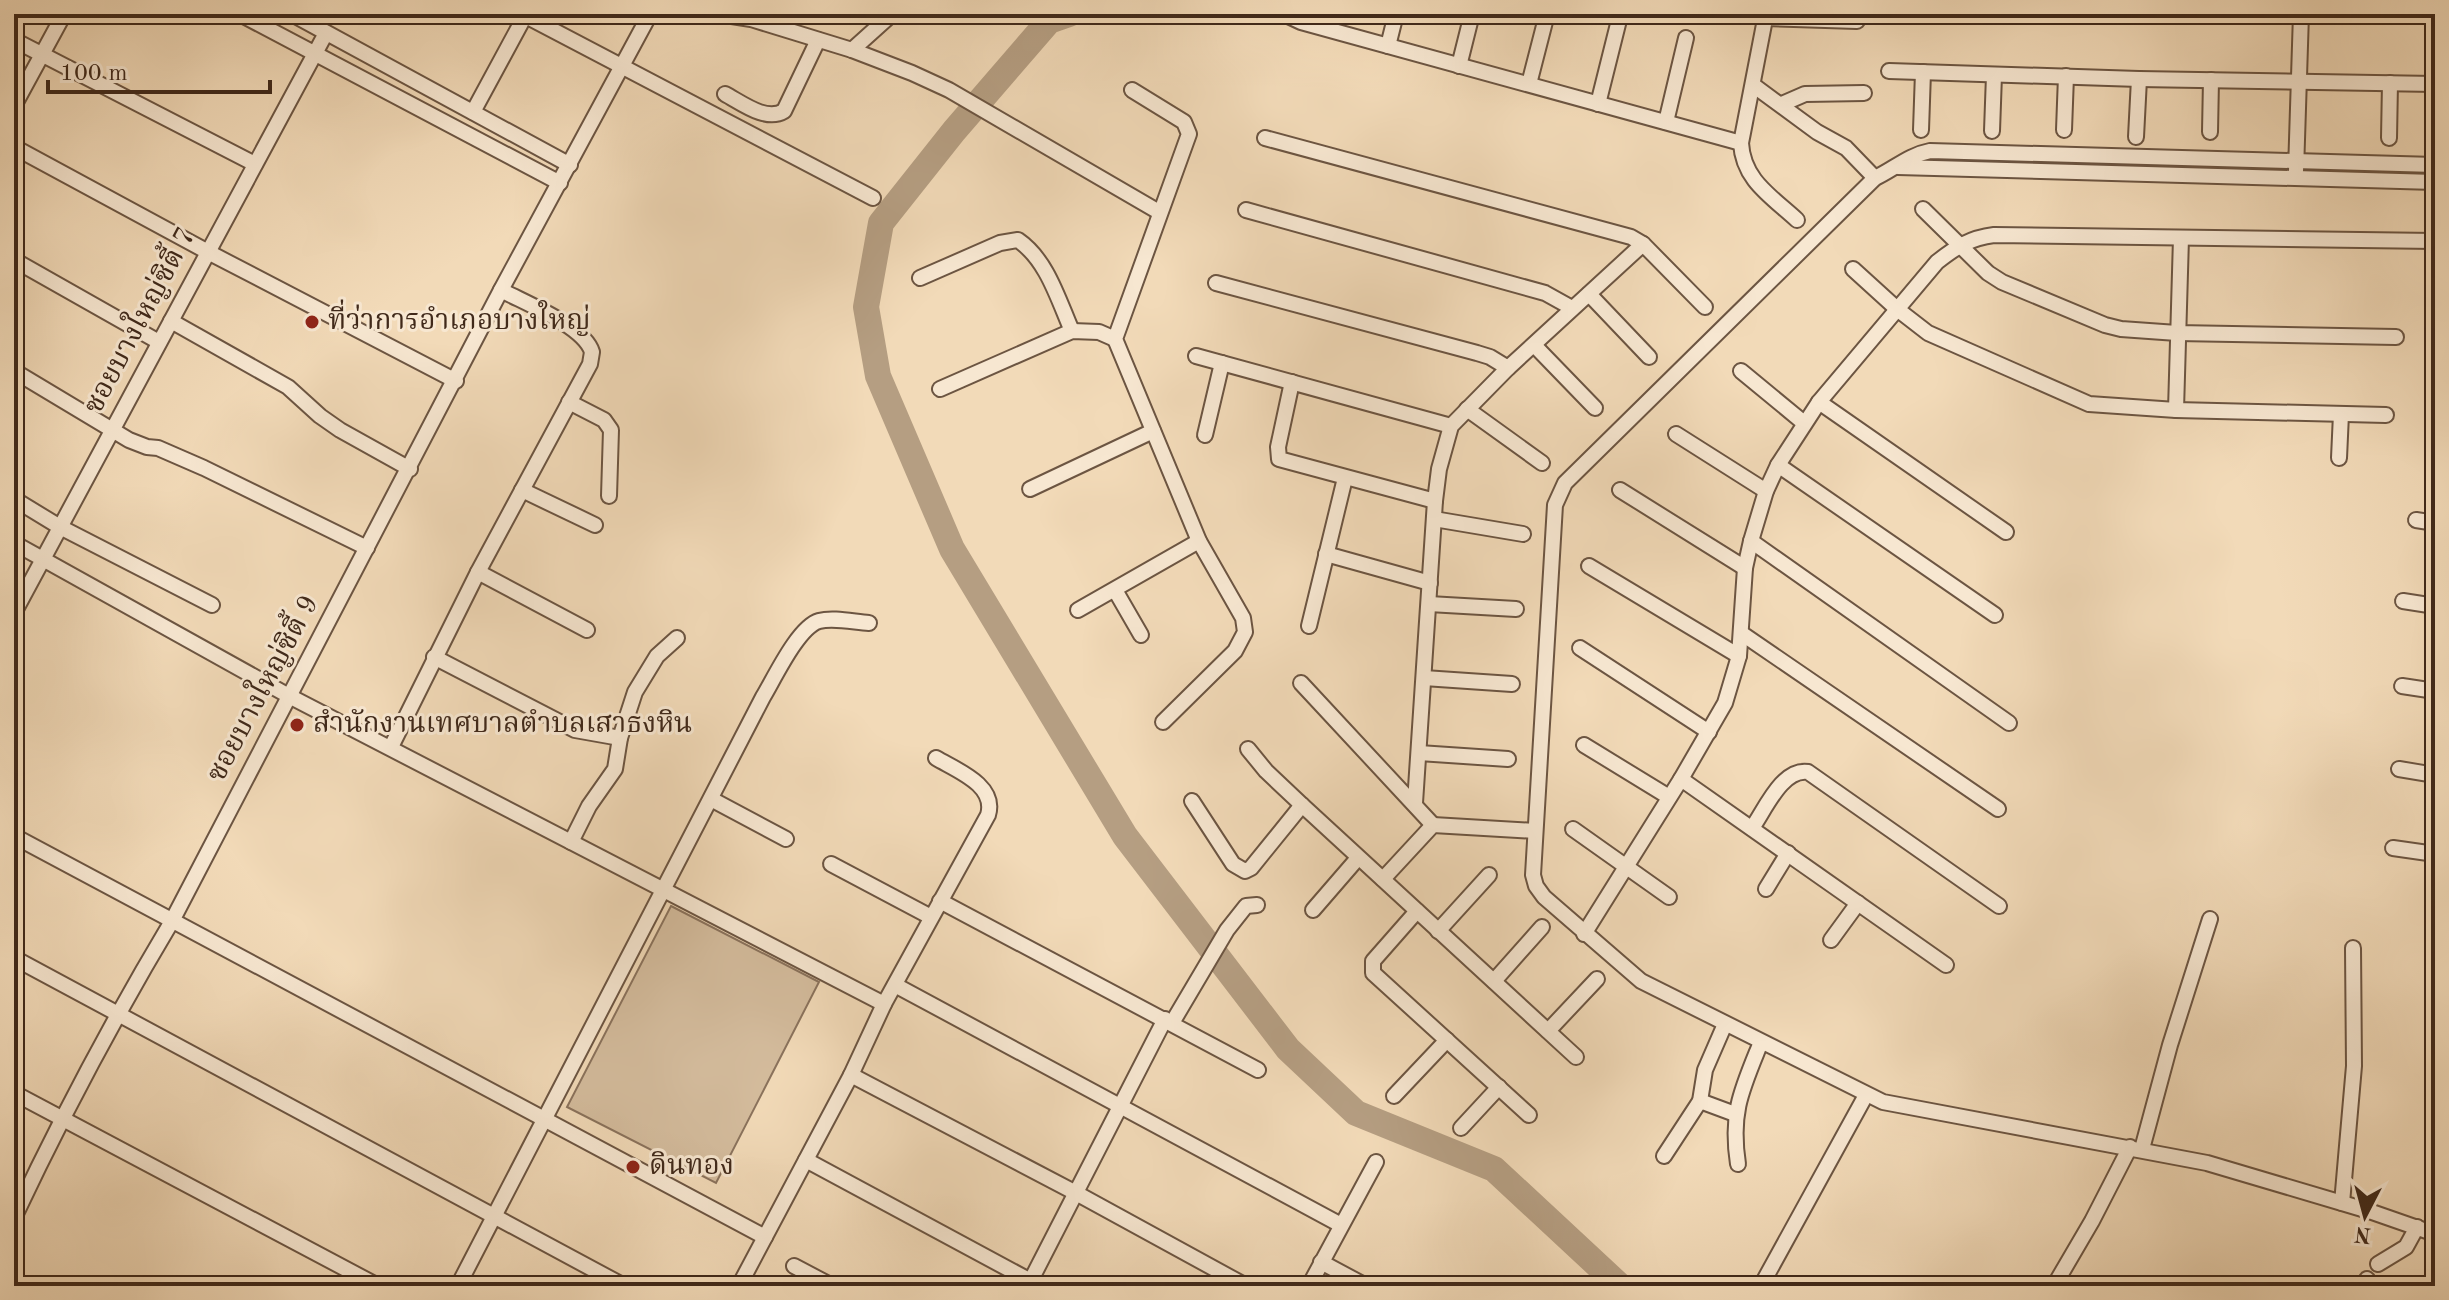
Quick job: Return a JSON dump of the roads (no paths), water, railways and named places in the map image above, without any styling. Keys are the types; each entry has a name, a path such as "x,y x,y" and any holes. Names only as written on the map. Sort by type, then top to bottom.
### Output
{"street":[{"path":"14,106 64,14"},
{"path":"240,14 560,183"},
{"path":"292,14 310,18 326,33 570,165"},
{"name":"ซอยบางใหญ่ซิตี้ 9","path":"14,1218 60,1119 116,1015 172,921 501,290 650,14"},
{"path":"719,14 748,16 912,73 949,90 1159,212"},
{"path":"852,50 892,14"},
{"path":"1284,14 1319,20 1388,46 1741,143"},
{"path":"1388,46 1396,14"},
{"path":"1459,66 1472,14"},
{"path":"1529,84 1547,14"},
{"path":"2296,179 2301,14"},
{"path":"473,112 524,15 873,198"},
{"path":"1797,220 1744,167 1741,143 1765,16 1857,21"},
{"path":"296,43 310,18"},
{"path":"1598,104 1619,20"},
{"name":"ซอยบางใหญ่ซิตี้ 7","path":"14,613 19,591 43,559 326,33"},
{"path":"1666,122 1686,38"},
{"path":"14,40 255,164"},
{"path":"725,94 761,113 777,115 784,111 818,40"},
{"path":"1889,71 2435,84"},
{"path":"1921,130 1923,72"},
{"path":"1992,131 1994,75"},
{"path":"2064,130 2066,76"},
{"path":"2136,137 2139,79"},
{"path":"2210,132 2211,80"},
{"path":"2389,138 2390,83"},
{"path":"1753,85 1817,132 1846,148 1875,178"},
{"path":"1132,90 1184,122 1188,128 1188,140 1159,212 1115,339 1199,541 1243,618 1245,632 1235,651 1163,722"},
{"path":"1782,104 1805,94 1864,93"},
{"path":"1265,138 1631,237 1643,244 1705,307"},
{"path":"14,147 456,381"},
{"path":"2435,165 1930,151 1914,154 1898,167 1875,178 1565,483 1558,494 1533,875 1544,897 1641,981 1866,1095 1900,1107 2207,1163 2435,1234"},
{"path":"1898,167 2435,182"},
{"path":"1923,209 1988,273 2002,282 2121,329 2396,337"},
{"path":"1246,210 1545,293 1572,308"},
{"path":"1584,934 1725,703 1739,656 1745,568 1751,541 1766,491 1778,465 1819,402 1937,262 1958,245 1994,235 2435,241"},
{"path":"2176,410 2181,238"},
{"path":"920,278 1000,243 1018,240 1033,252 1072,331"},
{"path":"1415,803 1435,501 1439,469 1451,426 1508,368 1643,244"},
{"path":"14,260 159,342"},
{"path":"1853,269 1928,333 2089,404 2176,410 2386,415"},
{"path":"1216,283 1477,353 1508,368"},
{"path":"391,747 478,572 590,364 590,346 572,329 501,290"},
{"path":"1589,294 1649,357"},
{"path":"171,321 288,387 340,430 410,469"},
{"path":"940,389 1072,331 1099,332 1115,339"},
{"path":"1534,345 1595,408"},
{"path":"1196,356 1451,426"},
{"path":"1205,435 1222,363"},
{"path":"14,371 138,444 158,448 204,468 367,548"},
{"path":"1741,371 1804,423"},
{"path":"1292,382 1278,447 1279,459 1435,501"},
{"path":"569,402 604,420 611,430 609,496"},
{"path":"1819,402 2006,532"},
{"path":"1467,409 1542,463"},
{"path":"2339,458 2341,414"},
{"path":"1030,489 1153,431"},
{"path":"1676,434 1766,491"},
{"path":"1778,465 1995,615"},
{"path":"1309,626 1345,478"},
{"path":"522,490 595,525"},
{"path":"1620,490 1745,568"},
{"path":"14,499 60,527 212,605"},
{"path":"1434,519 1523,534"},
{"path":"2416,520 2435,523"},
{"path":"1078,610 1199,541"},
{"path":"1751,541 2009,723"},
{"path":"14,543 289,696 884,1004"},
{"path":"1326,554 1430,583"},
{"path":"1589,566 1739,656"},
{"path":"478,572 587,630"},
{"path":"1115,590 1141,635"},
{"path":"2403,601 2435,606"},
{"path":"1429,604 1516,609"},
{"path":"458,1286 763,697 802,634 820,620 869,623"},
{"path":"1741,633 1998,809"},
{"path":"571,842 589,806 615,769 620,738 635,692 657,656 677,638"},
{"path":"1580,648 1709,732"},
{"path":"434,657 575,730 620,738"},
{"path":"1424,678 1512,684"},
{"path":"1301,683 1433,825 1535,831"},
{"path":"2402,686 2435,691"},
{"path":"1584,745 1669,797"},
{"path":"1248,749 1266,771 1358,858 1576,1057"},
{"path":"1419,753 1508,759"},
{"path":"739,1286 851,1075 884,1004 990,809 984,788 936,758"},
{"path":"2399,769 2435,775"},
{"path":"1752,828 1788,776 1808,772 1999,906"},
{"path":"1681,779 1946,965"},
{"path":"711,799 786,839"},
{"path":"1192,801 1233,864 1245,871 1251,868 1302,805"},
{"path":"1383,879 1433,825"},
{"path":"1573,829 1669,897"},
{"path":"14,836 765,1237"},
{"path":"2393,848 2435,854"},
{"path":"1766,889 1788,853"},
{"path":"1313,910 1358,858"},
{"path":"831,864 931,917"},
{"path":"1438,931 1489,875"},
{"path":"940,901 1258,1070"},
{"path":"1831,940 1858,903"},
{"path":"806,1160 1033,1284 1121,1105 1169,1021 1227,930 1246,906 1257,905"},
{"path":"1417,911 1375,958 1373,973 1529,1115"},
{"path":"2054,1286 2136,1148 2210,919"},
{"path":"1494,981 1542,927"},
{"path":"2342,1203 2354,1066 2353,948"},
{"path":"14,958 624,1286"},
{"path":"1548,1031 1597,979"},
{"path":"895,985 1341,1225"},
{"path":"1664,1156 1700,1101 1705,1070 1725,1024"},
{"path":"1394,1096 1447,1040"},
{"path":"1738,1164 1735,1114 1761,1042"},
{"path":"851,1075 1246,1286"},
{"path":"1461,1128 1499,1087"},
{"path":"14,1093 378,1286"},
{"path":"1761,1286 1866,1095"},
{"path":"1700,1101 1735,1114"},
{"path":"1309,1286 1376,1162"},
{"path":"2378,1264 2406,1247 2417,1227"},
{"path":"1321,1262 1366,1286"},
{"path":"794,1266 832,1286"}],"waterway":[{"path":"1069,14 1049,21 954,131 881,223 866,307 878,376 952,549 1125,836 1288,1049 1356,1113 1494,1169 1620,1286"}],"place":[{"name":"ที่ว่าการอำเภอบางใหญ่","path":"312,322"},
{"name":"สำนักงานเทศบาลตำบลเสาธงหิน","path":"297,725"},
{"name":"ดินทอง","path":"633,1167"}]}
